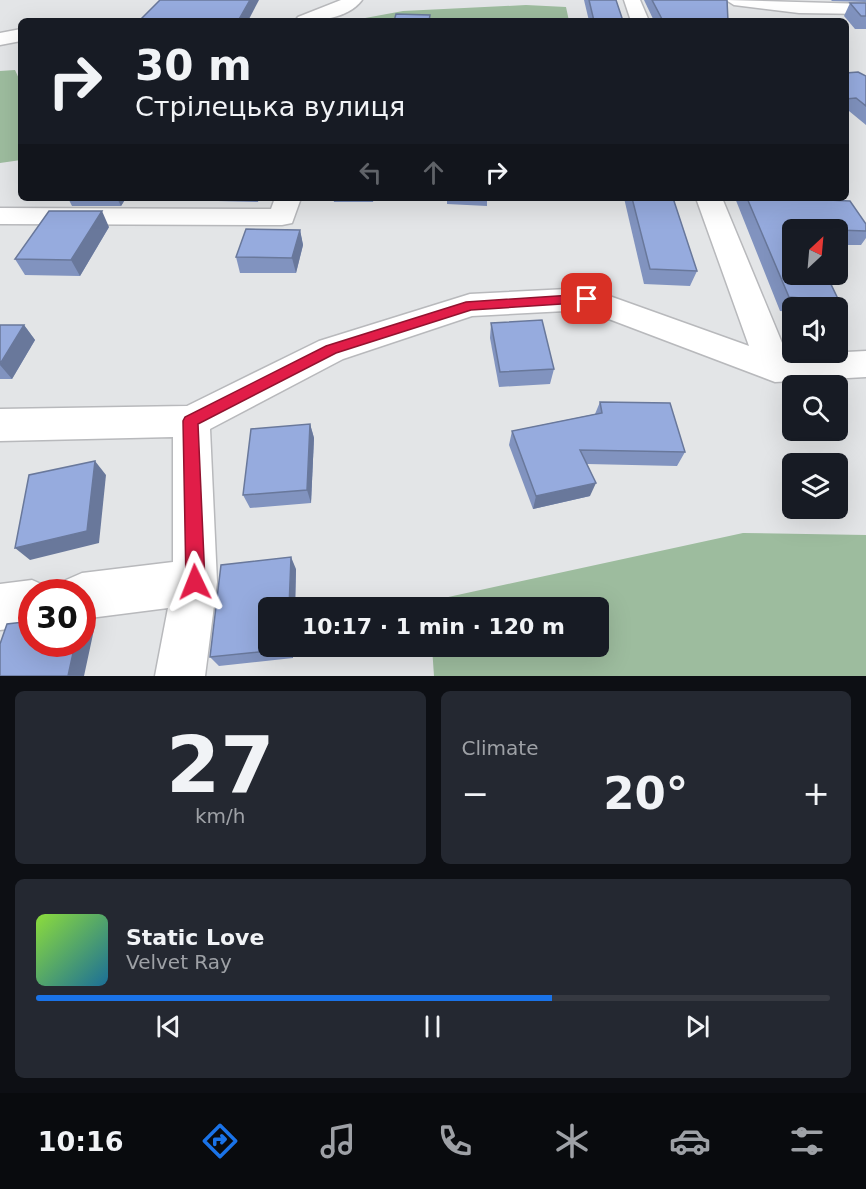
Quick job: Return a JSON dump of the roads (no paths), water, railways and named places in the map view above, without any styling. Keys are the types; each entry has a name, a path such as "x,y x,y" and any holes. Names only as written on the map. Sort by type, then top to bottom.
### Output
{"street":[{"path":"313,18 354,0"},
{"path":"632,0 639,18"},
{"path":"734,0 799,8 866,9"},
{"path":"0,39 18,36"},
{"path":"0,216 282,217 287,201"},
{"path":"710,201 775,369"},
{"path":"0,425 190,421 331,350 470,305 587,299 775,369 866,364"},
{"path":"180,676 195,582 190,421"},
{"path":"96,595 195,582"},
{"path":"0,607 18,605"}]}
